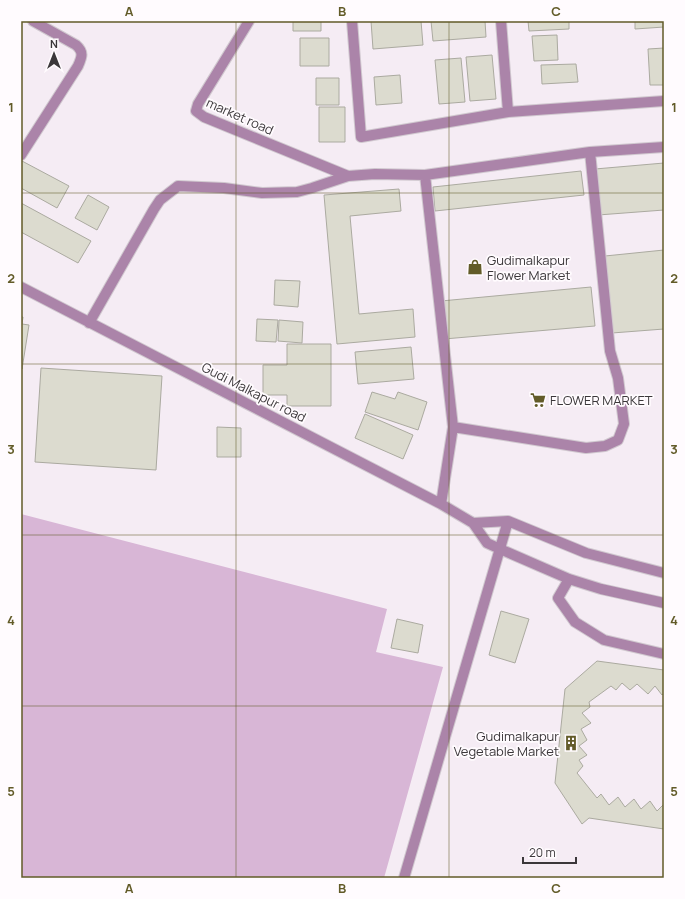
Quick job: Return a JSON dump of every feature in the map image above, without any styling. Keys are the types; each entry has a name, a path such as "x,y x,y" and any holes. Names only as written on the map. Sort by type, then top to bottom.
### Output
{"street":[{"path":"21,155 78,66 82,53 81,49 33,21"},
{"name":"market road","path":"249,21 220,66 198,104 196,111 204,117 348,176"},
{"path":"352,21 361,137 508,112 664,101"},
{"path":"501,21 508,112"},
{"path":"89,323 154,208 160,200 178,186 224,188 262,193 296,192 348,176 374,174 425,175 590,152 664,147"},
{"path":"453,427 586,448 605,446 618,440 624,424 618,378 610,351 590,152"},
{"path":"425,175 453,427 441,504"},
{"name":"Gudi Malkapur road","path":"21,287 441,504 473,523 488,543 500,549 569,579 601,589 664,603"},
{"path":"473,523 508,521 586,553 664,573"},
{"path":"404,878 508,521"},
{"path":"569,579 558,598 575,622 604,640 664,654"}],"shaded area":[{"path":"21,514 387,609 376,652 443,667 384,878 21,878"}],"building":[{"path":"293,21 321,21 321,31 293,31"},
{"path":"371,21 421,21 423,45 373,49"},
{"path":"431,21 485,21 486,37 433,41"},
{"path":"528,21 569,21 569,29 529,31"},
{"path":"635,21 664,21 664,27 635,29"},
{"path":"557,35 558,60 534,61 532,36"},
{"path":"300,38 329,38 329,66 300,66"},
{"path":"664,48 664,85 650,85 648,49"},
{"path":"492,55 496,99 470,101 466,57"},
{"path":"461,58 465,102 439,104 435,60"},
{"path":"576,64 578,82 542,84 541,65"},
{"path":"400,75 402,103 376,105 374,77"},
{"path":"316,78 339,78 339,105 316,105"},
{"path":"319,107 345,107 345,142 319,142"},
{"path":"22,161 69,186 57,208 21,188"},
{"path":"664,163 664,210 598,215 595,169"},
{"path":"581,171 584,195 435,211 433,187"},
{"path":"399,189 401,211 350,216 359,314 413,309 415,337 337,344 324,195"},
{"path":"88,195 109,207 97,230 75,218"},
{"path":"21,203 91,241 78,263 21,232"},
{"path":"664,250 664,329 612,333 605,256"},
{"path":"275,280 300,281 298,307 274,305"},
{"path":"591,287 595,326 444,339 441,301"},
{"path":"21,317 23,317 22,324 29,325 22,369"},
{"path":"257,319 278,320 276,342 256,341"},
{"path":"279,320 303,322 302,343 278,341"},
{"path":"287,344 331,344 331,406 287,406 287,395 263,395 263,365 287,365"},
{"path":"411,347 414,379 358,384 355,352"},
{"path":"41,368 162,376 156,470 35,462"},
{"path":"372,392 395,399 398,392 427,402 418,430 365,412"},
{"path":"365,414 413,435 403,459 355,438"},
{"path":"217,427 241,428 241,457 217,457"},
{"path":"501,611 529,619 515,663 489,655"},
{"path":"397,619 423,625 418,653 391,648"},
{"name":"Gudimalkapur Vegetable Market","path":"597,661 664,670 664,693 662,695 655,686 648,694 637,684 630,690 622,683 616,690 611,686 589,702 590,707 582,713 591,723 581,729 587,740 579,746 587,755 579,760 583,766 577,773 597,798 601,794 609,805 618,797 625,807 634,799 641,809 650,801 657,811 664,804 664,829 589,818 582,824 555,783 565,689"}],"place":[{"name":"Gudimalkapur Flower Market","path":"475,267"},
{"name":"FLOWER MARKET","path":"538,400"},
{"name":"Gudimalkapur Vegetable Market","path":"571,743"}]}
